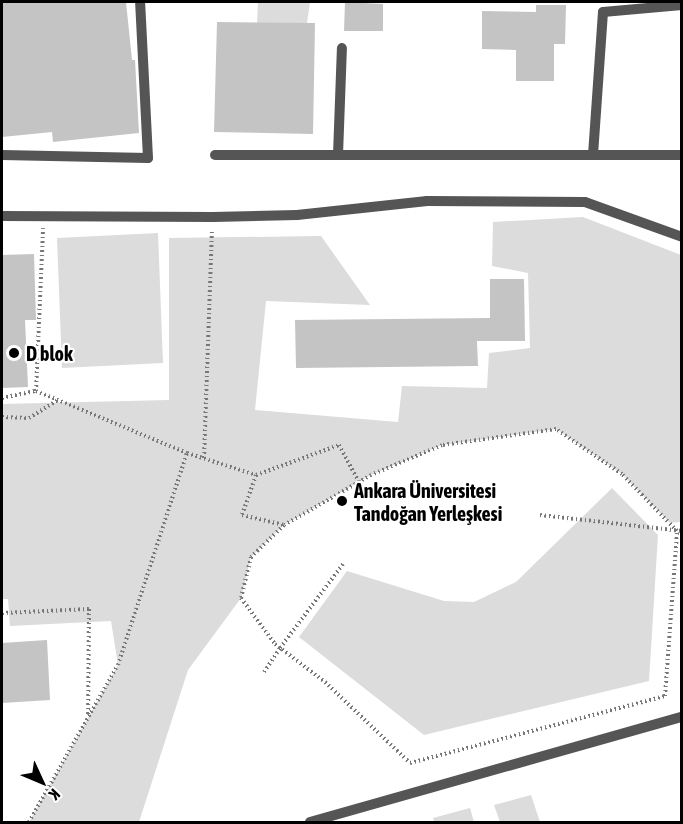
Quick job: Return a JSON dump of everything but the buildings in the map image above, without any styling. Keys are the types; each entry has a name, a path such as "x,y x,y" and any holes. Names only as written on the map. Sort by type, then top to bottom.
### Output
{"lane":[{"path":"2,155 148,158 140,2"},
{"path":"593,155 603,7 681,5"},
{"path":"338,155 342,48"},
{"path":"215,155 681,155"},
{"path":"2,216 213,217 297,214 427,201 585,202 681,237"},
{"path":"310,822 681,717"}],"path":[{"path":"36,391 44,217"},
{"path":"204,458 213,217"},
{"path":"2,398 36,391 188,453 256,475 339,445 359,483"},
{"path":"2,417 29,418 58,400"},
{"path":"556,429 622,474 679,531 665,696 410,763 325,682 280,648 241,598 251,557 285,525 359,483 442,445 556,429"},
{"path":"29,822 118,665 188,453"},
{"path":"256,475 242,515 285,525"},
{"path":"540,515 679,531"},
{"path":"264,672 343,564"},
{"path":"2,613 89,609 88,719"}],"shaded area":[{"path":"258,2 310,2 307,23 257,23"},
{"path":"583,217 681,255 681,522 670,523 622,474 556,429 442,445 371,475 284,525 251,557 241,598 188,670 139,822 29,822 118,665 111,621 10,626 8,599 2,599 2,404 169,400 169,238 321,236 370,305 266,301 255,410 398,422 402,386 487,388 489,353 530,348 528,273 492,266 493,222"},
{"path":"158,233 163,363 62,368 57,238"},
{"path":"612,488 658,535 649,681 424,735 299,637 347,571 444,601 474,602 516,582"},
{"path":"531,795 540,822 500,822 494,805"},
{"path":"470,808 474,822 434,822 433,818"}],"place":[{"name":"D blok","path":"14,353"},
{"name":"Ankara Üniversitesi Tandoğan Yerleşkesi","path":"342,501"}]}
